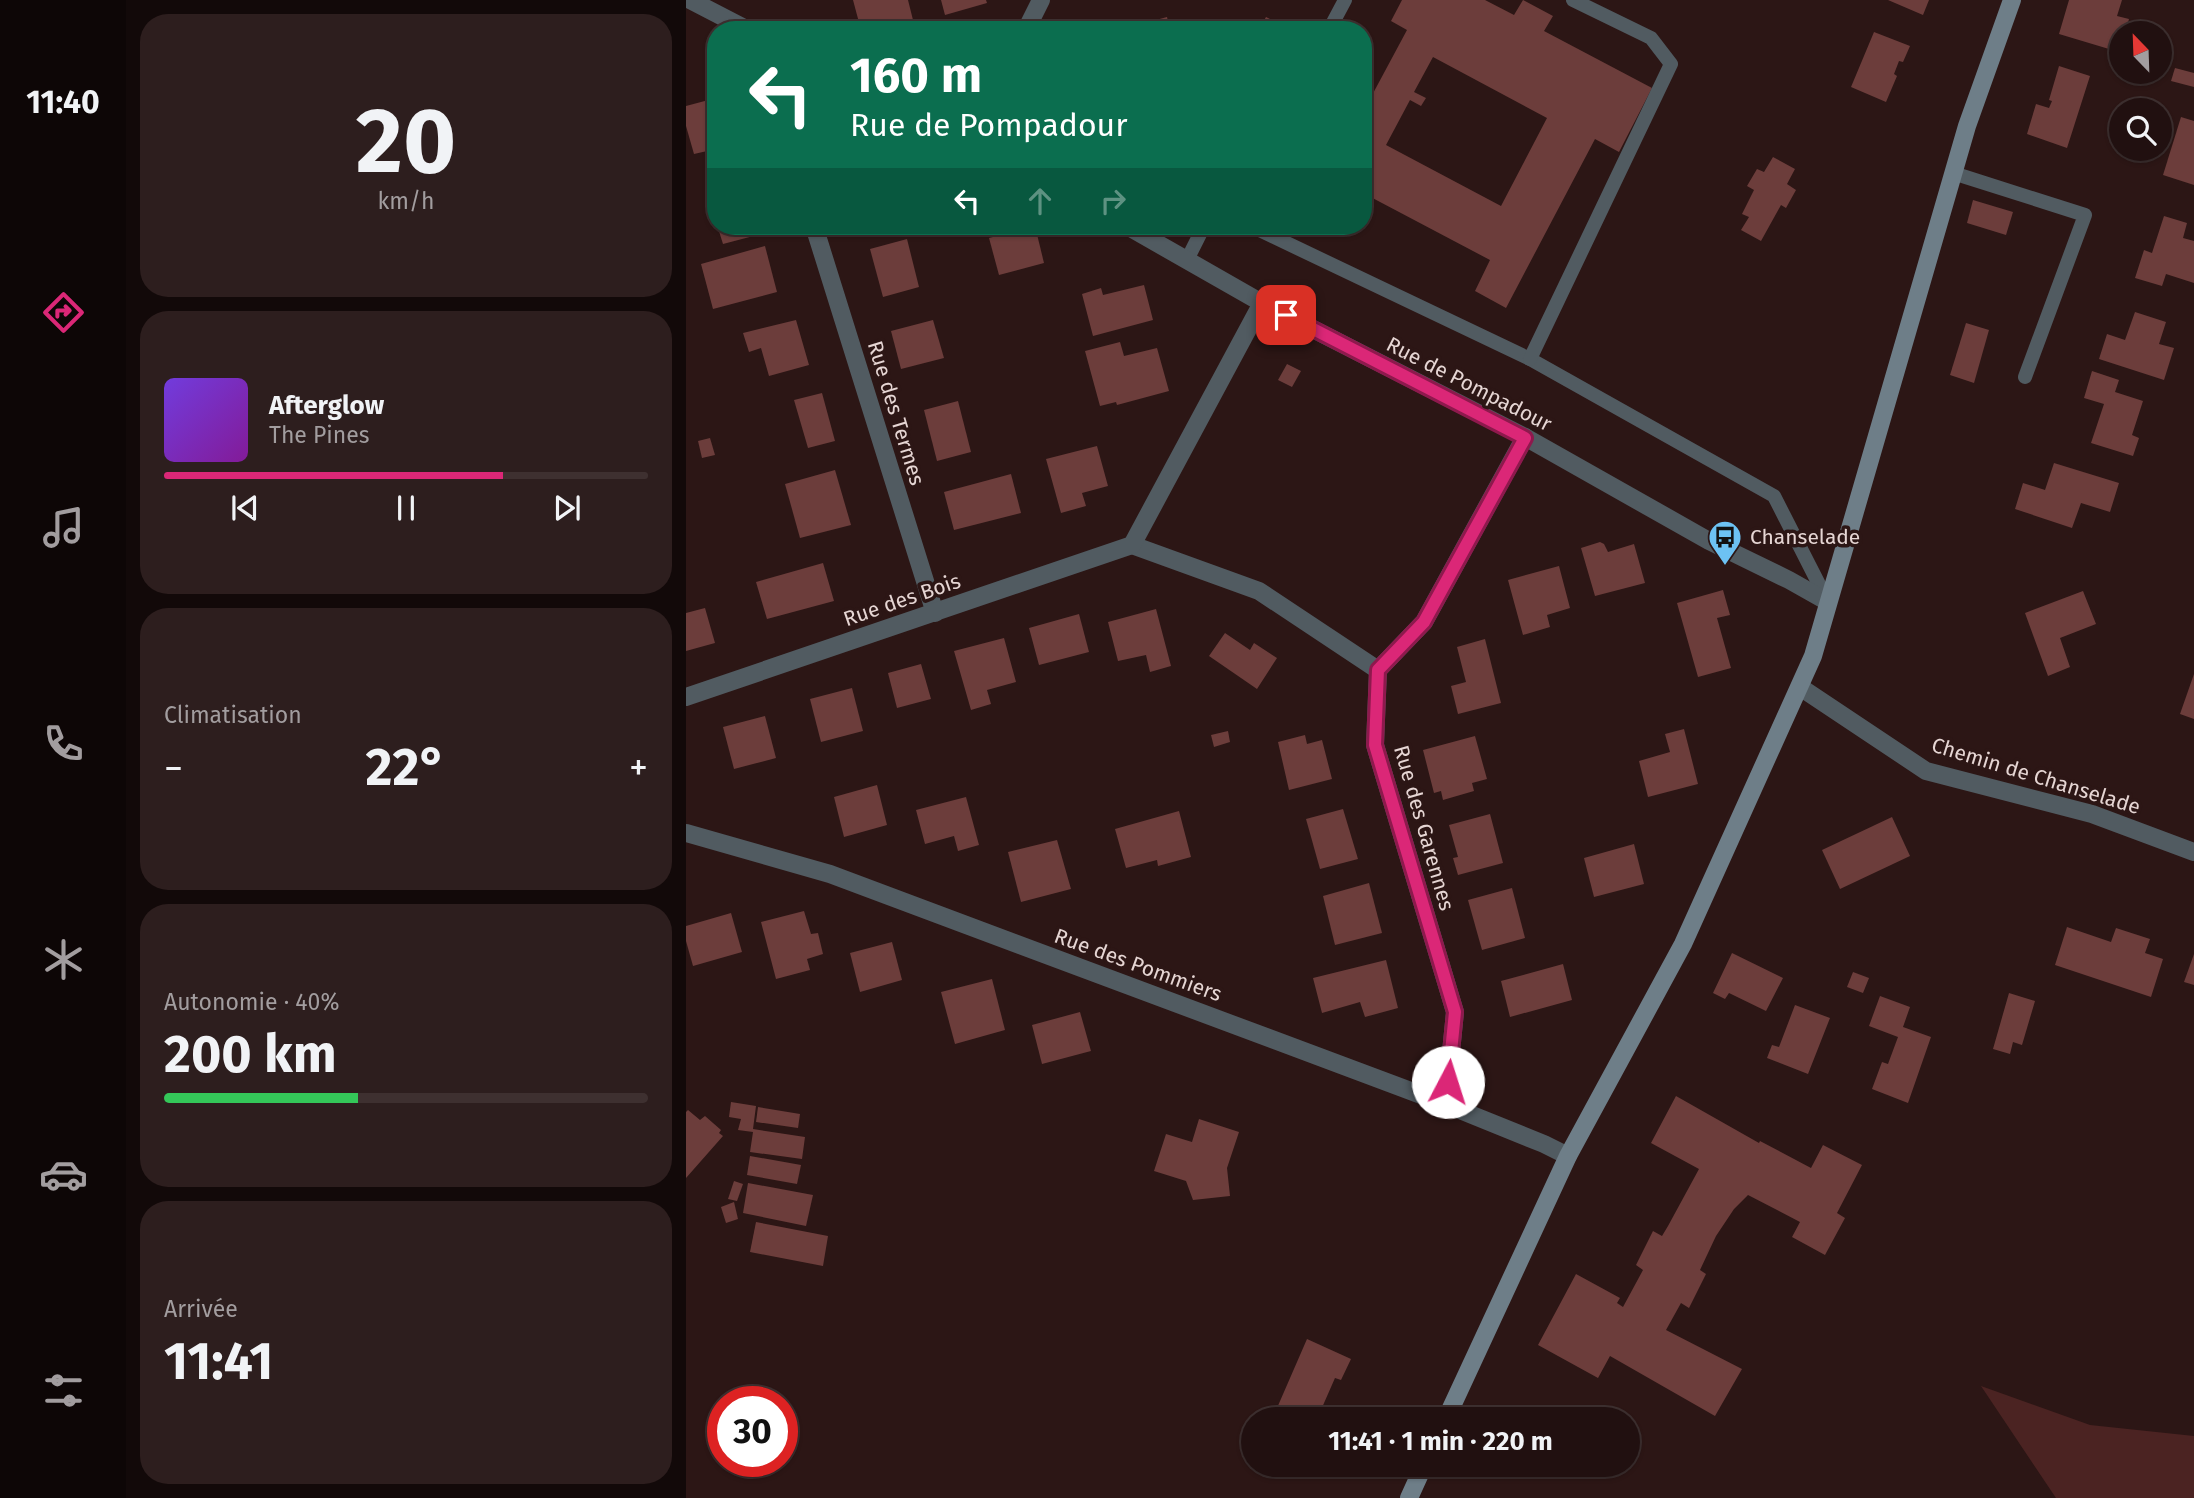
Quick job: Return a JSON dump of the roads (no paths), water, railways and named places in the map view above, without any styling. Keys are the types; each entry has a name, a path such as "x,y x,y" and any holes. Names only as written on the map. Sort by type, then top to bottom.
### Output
{"street":[{"path":"690,0 731,21"},
{"path":"1030,21 1041,0"},
{"path":"1452,1407 1568,1156 1683,944 1813,656 1967,126 2012,0"},
{"name":"Rue des Termes","path":"817,235 935,613"},
{"name":"Rue de Pompadour","path":"1143,235 1262,303 1525,438 1709,541 1798,584 1828,602"},
{"path":"1262,303 1132,545 1259,591 1378,670 1424,622 1525,438"},
{"name":"Rue des Bois","path":"686,697 1132,545"},
{"name":"Rue des Garennes","path":"1378,670 1375,745 1455,1012 1448,1082 1440,1102"},
{"name":"Chemin de Chanselade","path":"1800,687 1926,771 2092,814 2194,852"},
{"name":"Rue des Pommiers","path":"686,833 830,874 1440,1102 1568,1156"},
{"path":"1409,1498 1419,1477"}],"lane":[{"path":"1334,21 1345,0"},
{"path":"1530,359 1671,64 1651,38 1573,0"},
{"path":"1953,173 2085,215 2025,377"},
{"path":"1187,260 1200,235"},
{"path":"1270,235 1530,359 1774,496 1828,602"}],"place":[{"name":"Chanselade","path":"1725,567"}]}
